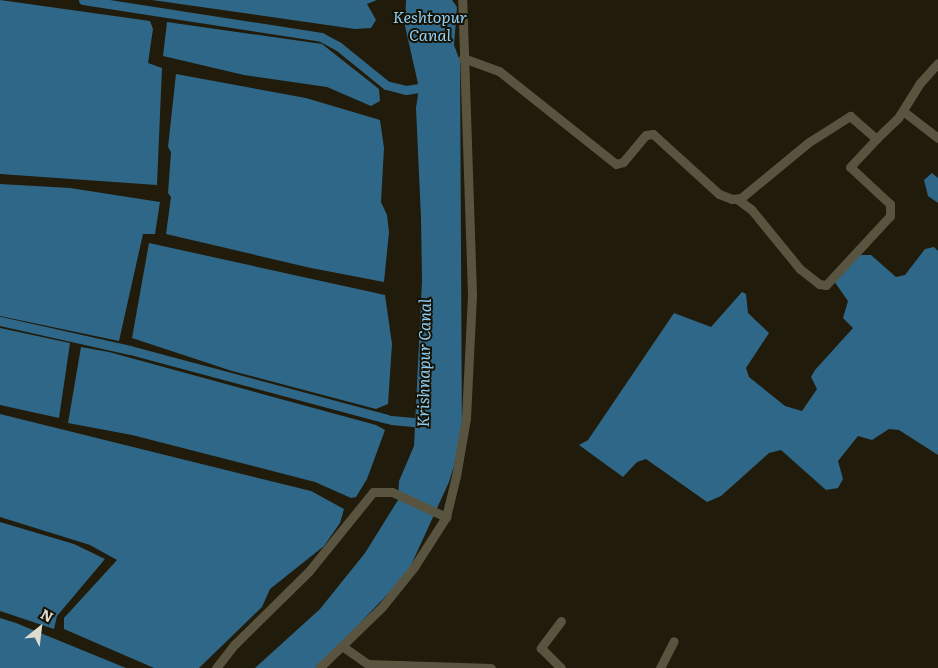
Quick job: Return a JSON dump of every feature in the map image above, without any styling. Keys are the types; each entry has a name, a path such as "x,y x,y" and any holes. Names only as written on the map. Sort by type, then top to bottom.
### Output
{"street":[{"path":"324,666 382,607 414,567 446,517 463,439 472,294 462,0"},
{"path":"463,58 499,71 616,164 622,162 646,135 653,134 719,194 736,199 750,209 800,269 819,284 826,285 890,216 890,204 850,167 903,110 919,84 938,63"},
{"path":"903,110 938,138"},
{"path":"736,199 809,142 850,116 876,139"},
{"path":"216,668 235,644 308,571 373,492 392,492 446,517"},
{"path":"561,621 541,648 561,668"},
{"path":"660,668 674,641"},
{"path":"342,646 368,664 492,668"}],"water":[{"path":"0,0 150,21 153,29 148,63 162,68 157,185 0,174"},
{"path":"152,0 377,0 367,4 376,20 371,28 355,29"},
{"name":"Keshtopur Canal","path":"406,0 452,0 457,7 454,45 460,61 462,439 449,482 407,574 317,668 255,668 320,609 365,553 398,500 399,481 414,446 422,282 416,108 419,88 405,26"},
{"path":"167,22 322,44 379,89 380,101 371,106 327,87 244,75 163,56"},
{"path":"176,74 306,98 380,120 384,148 381,202 387,215 389,232 384,282 311,268 166,234 171,197 168,193 171,152 168,147"},
{"path":"932,173 938,178 938,203 928,196 924,180"},
{"path":"0,184 70,188 160,202 155,234 143,234 119,341 0,316"},
{"path":"149,243 385,295 392,344 388,404 376,409 232,371 132,338"},
{"path":"934,247 938,251 938,455 899,430 889,429 872,440 858,436 838,461 843,479 838,488 826,490 781,450 769,453 721,496 707,502 646,459 637,462 623,477 579,445 588,440 674,313 711,327 742,292 746,294 748,313 769,333 746,368 749,377 785,406 802,411 817,389 811,377 815,370 853,328 843,318 848,301 834,281 858,255 871,255 896,277 905,275 925,249"},
{"path":"0,328 70,343 59,418 0,405"},
{"path":"81,347 109,352 376,425 385,430 367,479 356,497 351,498 315,482 132,435 68,423"},
{"path":"0,414 311,491 344,509 340,523 324,546 270,589 262,607 199,668 154,668 64,629 64,618 117,560 90,545 0,517"},
{"path":"0,522 74,544 105,559 57,616 54,629 0,611"},
{"path":"0,618 16,623 126,668 0,668"}],"waterway":[{"path":"83,0 321,37 338,46 386,85 406,90 419,88"},
{"path":"0,321 130,350 387,419"},
{"name":"Krishnapur Canal","path":"391,420 416,422"}]}
